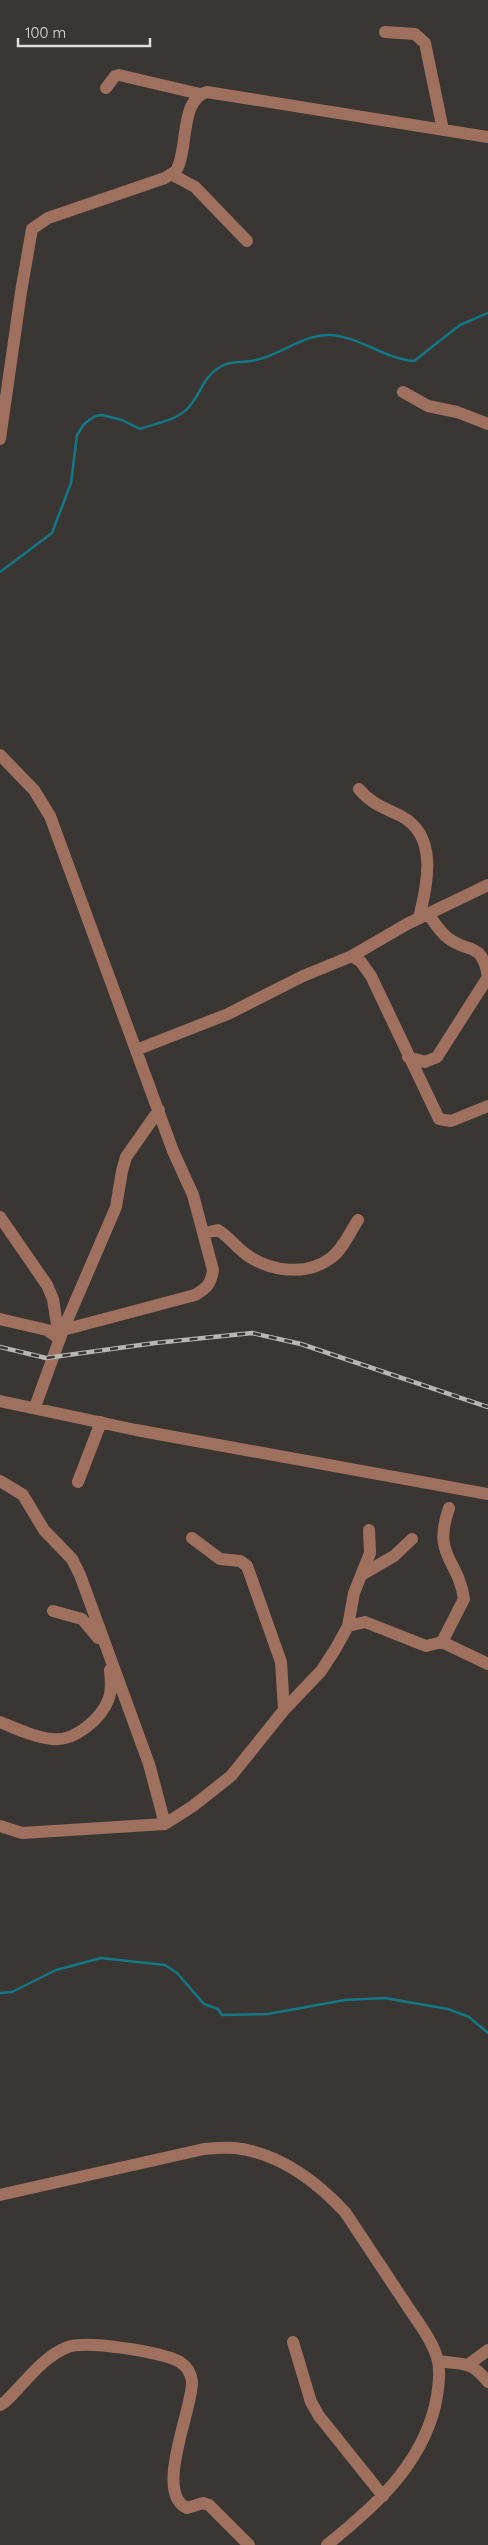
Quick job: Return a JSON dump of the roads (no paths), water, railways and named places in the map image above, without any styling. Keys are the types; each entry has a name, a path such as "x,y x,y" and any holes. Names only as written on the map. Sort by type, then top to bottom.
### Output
{"street":[{"path":"385,32 415,34 425,43 443,130"},
{"path":"106,88 115,76 119,75 200,94 207,92 488,137"},
{"path":"0,439 32,230 48,218 171,174 179,166 192,103 200,94"},
{"path":"171,174 195,187 247,241"},
{"path":"403,392 428,406 457,412 488,424"},
{"path":"0,755 34,790 50,816 173,1151 194,1195 213,1270 212,1281 207,1288 194,1295 61,1336 47,1330 0,1319"},
{"path":"360,789 374,804 411,823 423,838 427,854 424,916 450,940 471,947 478,952 483,960 488,977 437,1057 425,1062 408,1057"},
{"path":"136,1050 206,1024 303,976 352,956 424,916 488,885"},
{"path":"352,956 361,962 371,976 438,1119 450,1121 488,1106"},
{"path":"35,1407 61,1336 116,1207 126,1158 159,1110"},
{"path":"0,1217 47,1285 61,1336"},
{"path":"204,1233 218,1230 248,1256 272,1267 303,1269 320,1265 332,1257 358,1220"},
{"path":"0,1400 101,1422 488,1494"},
{"path":"78,1482 101,1422"},
{"path":"0,1481 23,1496 44,1530 72,1559 80,1575 149,1764 165,1824"},
{"path":"442,1642 464,1600 444,1547 442,1536 449,1508"},
{"path":"0,1826 22,1833 165,1824 193,1806 231,1776 284,1710 321,1671 348,1626 354,1593 370,1553 369,1530"},
{"path":"192,1538 220,1559 240,1561 247,1566 281,1662 284,1710"},
{"path":"363,1574 394,1556 412,1539"},
{"path":"0,1722 38,1737 55,1740 73,1735 91,1724 102,1712 109,1698 111,1686 109,1665 100,1640 82,1619 53,1611"},
{"path":"348,1626 365,1622 426,1646 442,1642 488,1664"},
{"path":"0,2195 204,2149 234,2148 258,2152 278,2160 308,2177 346,2212 425,2333 438,2361 438,2393 432,2417 407,2466 383,2496 327,2545"},
{"path":"293,2342 311,2402 383,2496"},
{"path":"0,2404 6,2402 53,2355 68,2346 101,2344 167,2357 180,2362 188,2369 192,2379 191,2394 174,2457 174,2476 180,2501 187,2508 203,2503 209,2505 249,2545"},
{"path":"469,2364 488,2350"},
{"path":"438,2361 469,2364 476,2368 488,2382"}],"waterway":[{"path":"0,572 52,533 71,483 77,435 84,424 95,416 102,415 122,420 140,429 165,421 178,416 188,408 208,377 222,366 266,357 302,341 321,336 342,337 393,356 414,361 460,325 488,313"},
{"path":"0,1993 12,1992 56,1970 101,1958 165,1965 177,1973 204,2004 218,2009 222,2015 268,2014 345,2000 385,1998 448,2009 469,2017 488,2033"}],"railway":[{"path":"0,1347 46,1358 155,1343 252,1333 301,1344 488,1407"}]}
